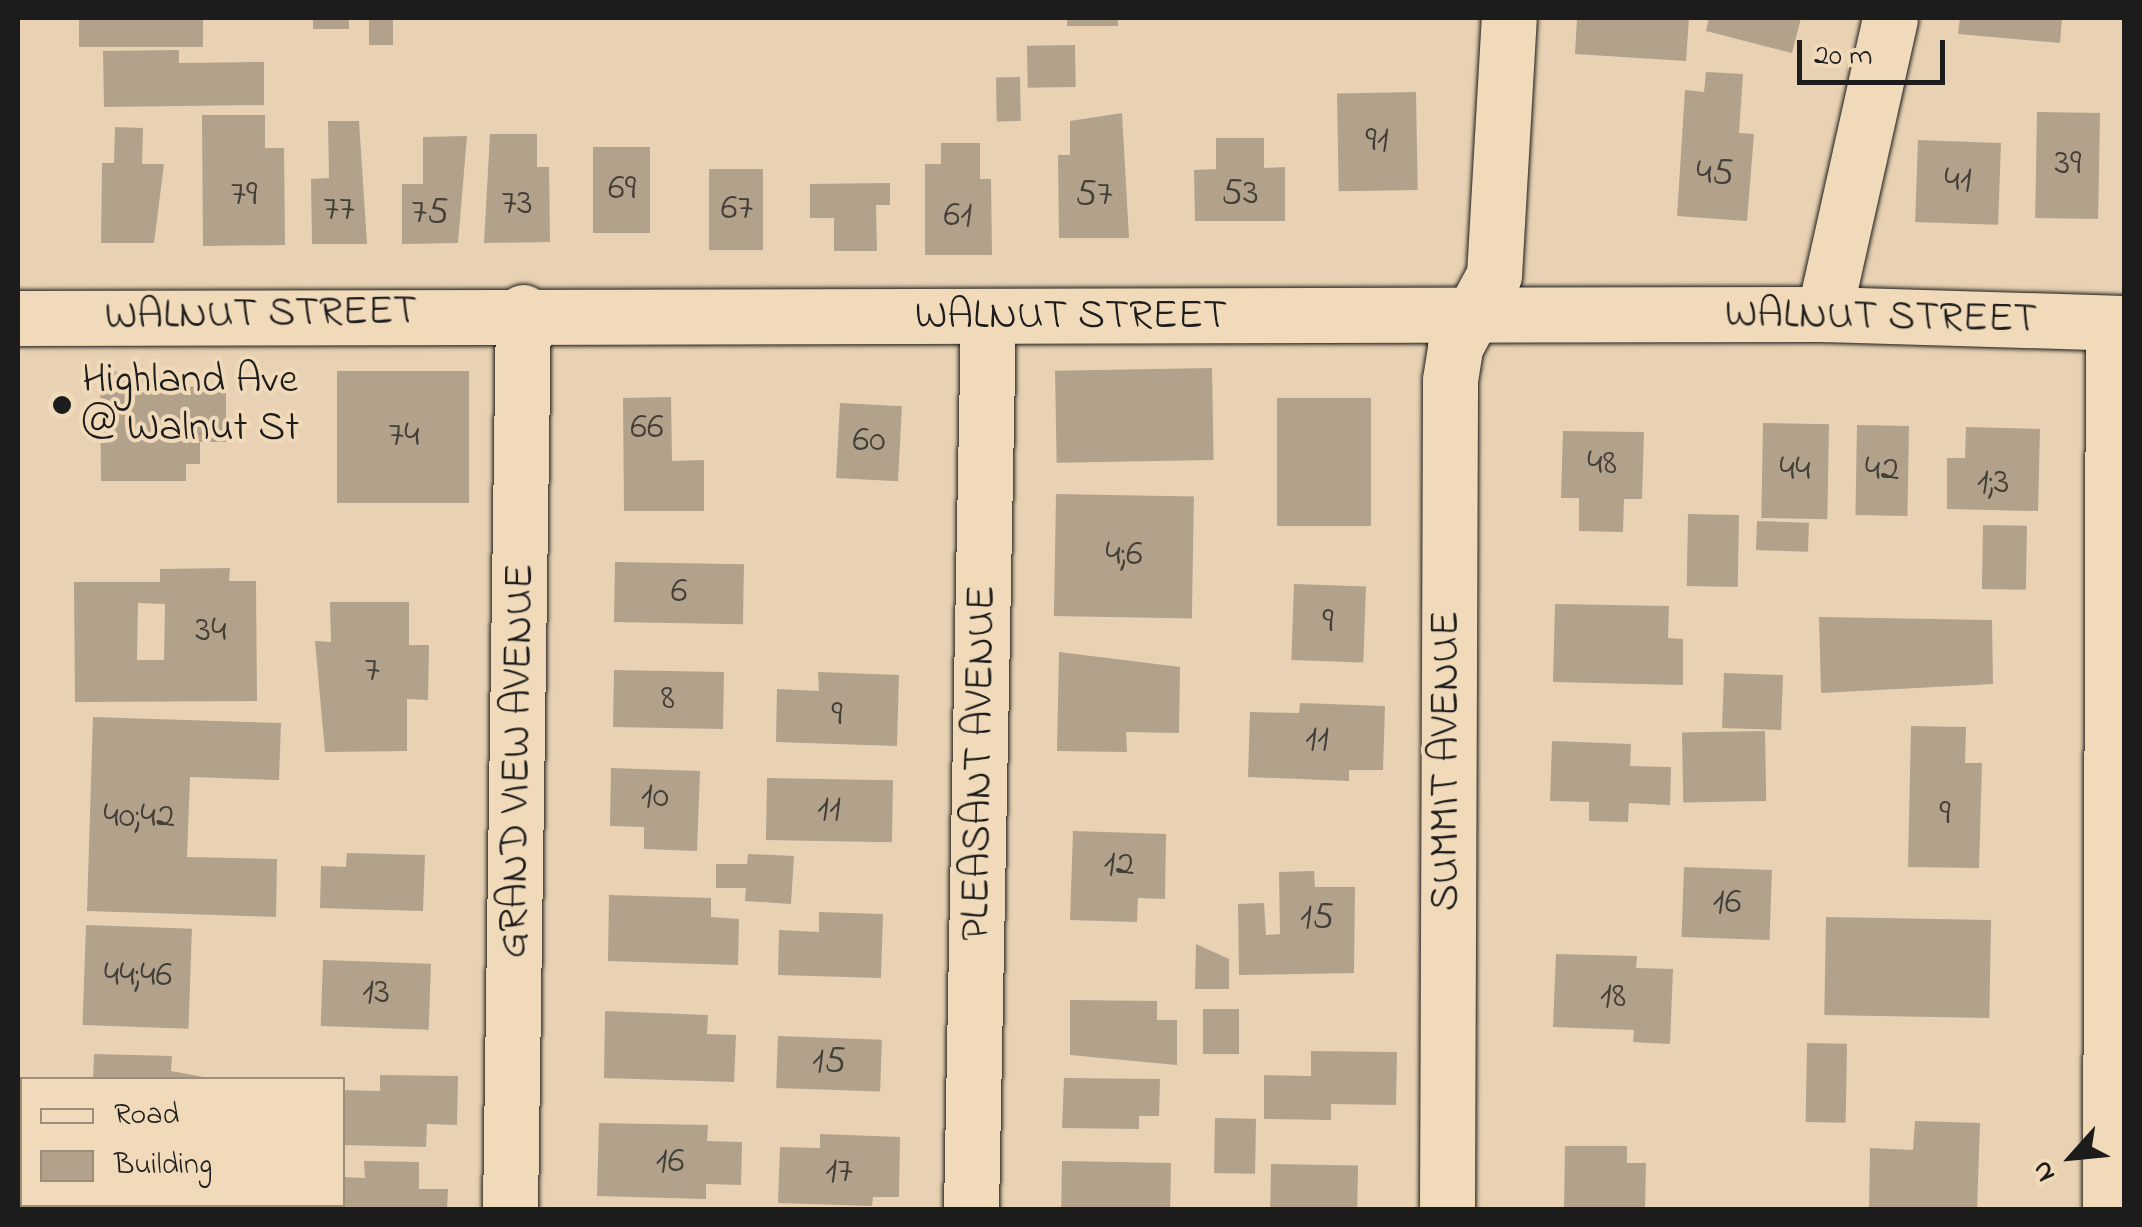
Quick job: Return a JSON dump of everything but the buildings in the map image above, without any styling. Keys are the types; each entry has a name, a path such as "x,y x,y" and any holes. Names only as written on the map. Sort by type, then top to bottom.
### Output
{"street":[{"name":"SUMMIT AVENUE","path":"1446,1210 1449,400 1456,347 1497,256 1509,18"},
{"path":"1824,314 1890,18"},
{"name":"WALNUT STREET","path":"18,318 524,312 988,317 1824,314 2119,323"},
{"name":"GRAND VIEW AVENUE","path":"510,1210 524,312"},
{"name":"PLEASANT AVENUE","path":"971,1210 988,317"},
{"path":"2110,1210 2119,323"}],"place":[{"name":"Highland Ave @ Walnut St","path":"62,405"}]}
